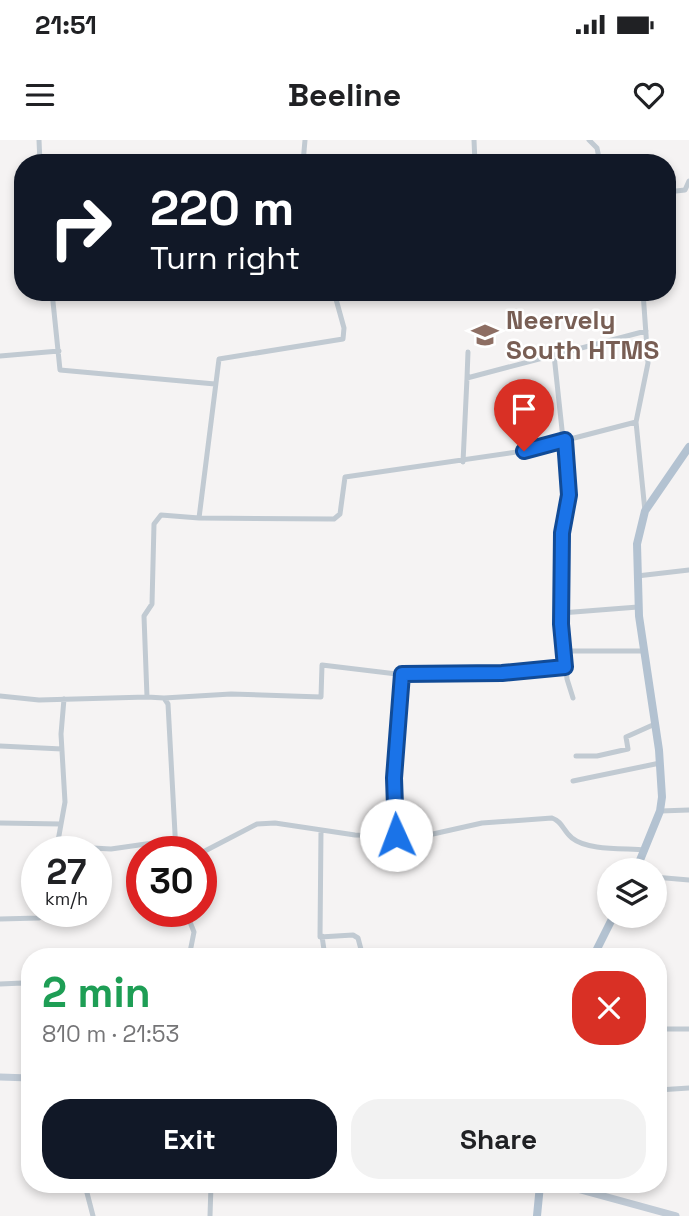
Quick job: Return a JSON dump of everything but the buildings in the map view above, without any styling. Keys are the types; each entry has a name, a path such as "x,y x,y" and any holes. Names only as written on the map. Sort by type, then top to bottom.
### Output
{"main road":[{"path":"641,858 660,811 660,763 638,607 637,544 645,512 689,447"},
{"path":"598,948 608,928"},
{"path":"0,1077 21,1078"},
{"path":"537,1216 539,1193"},
{"path":"592,1193 676,1216"}],"street":[{"path":"676,191 685,190 689,181"},
{"path":"53,301 60,370 215,384"},
{"path":"199,518 219,359 344,339 344,328 336,301"},
{"path":"644,301 648,363 636,422 645,512"},
{"path":"467,378 646,331"},
{"path":"0,356 59,351"},
{"path":"463,461 468,352"},
{"path":"554,355 569,495 562,533 563,651 573,698"},
{"path":"147,696 144,616 152,604 154,524 161,515 199,518 334,519 340,514 345,477 524,451 636,422"},
{"path":"637,576 689,570"},
{"path":"561,613 638,607"},
{"path":"563,651 645,651"},
{"path":"0,696 64,699 231,694 321,697 322,665 402,674 502,673 565,667"},
{"path":"396,835 394,778 402,674"},
{"path":"164,698 168,704 174,836"},
{"path":"59,836 65,802 62,749 64,699"},
{"path":"576,756 597,756 628,749 626,737 655,724"},
{"path":"0,746 62,749"},
{"path":"573,780 660,763"},
{"path":"660,811 689,810"},
{"path":"217,845 257,824 275,822 355,835 424,836 469,825 552,818 559,821 570,837 590,845 645,850"},
{"path":"0,823 61,824"},
{"path":"321,830 320,937 322,936 324,948"},
{"path":"667,878 689,880"},
{"path":"0,919 21,918"},
{"path":"191,948 194,932 192,927"},
{"path":"322,936 353,935 358,938 361,948"},
{"path":"0,984 21,983"},
{"path":"667,1029 689,1028"},
{"path":"667,1089 689,1088"},
{"path":"87,1193 93,1216"},
{"path":"210,1216 211,1193"}],"place":[{"name":"Neervely South HTMS","path":"485,335"}],"route":[{"path":"396,835 394,778 402,674 502,673 565,667 561,624 562,533 569,495 565,440 524,451"}]}
